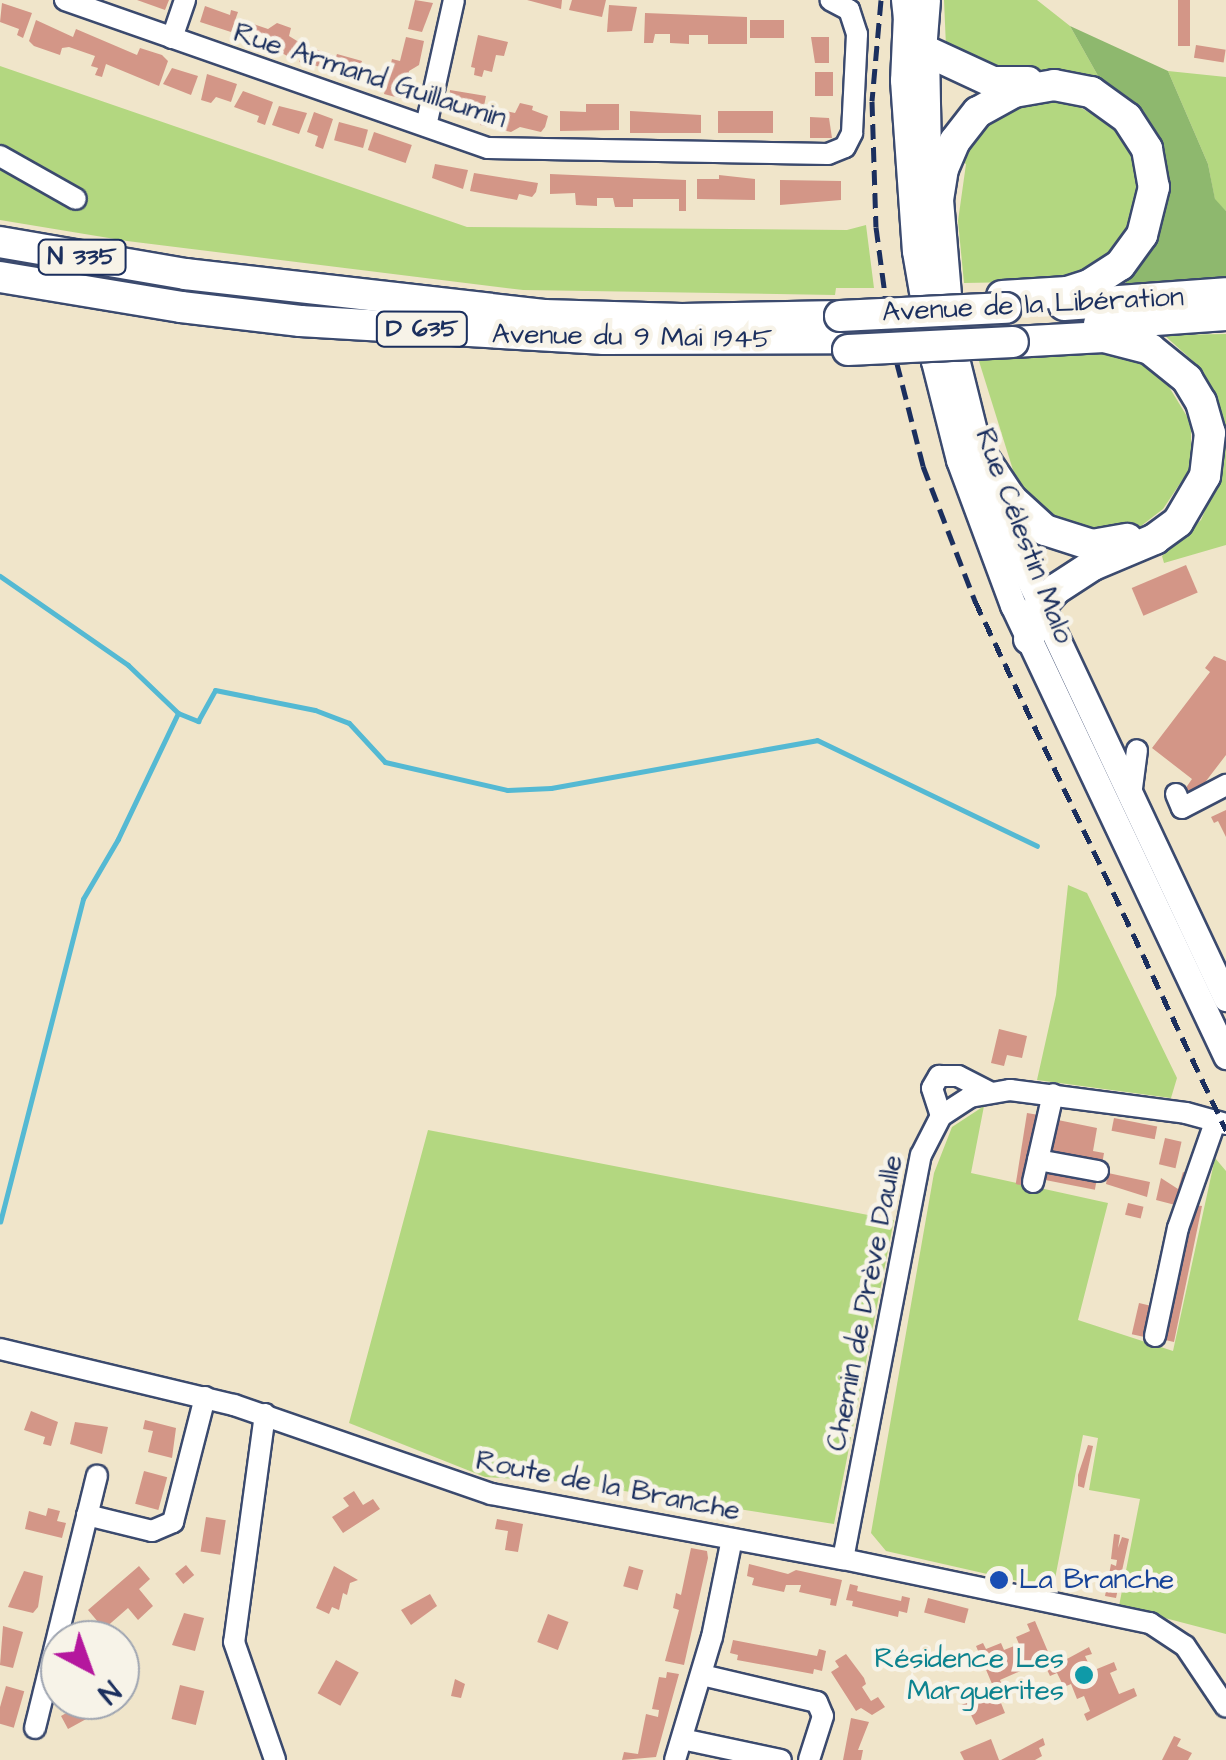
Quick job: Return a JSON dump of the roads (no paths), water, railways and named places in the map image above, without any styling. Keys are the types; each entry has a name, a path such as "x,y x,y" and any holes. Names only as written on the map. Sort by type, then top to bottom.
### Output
{"highway":[{"path":"907,0 912,36 926,51 993,82 1062,86 1107,101 1138,132 1153,176 1149,216 1132,250 1097,281 1008,319"},
{"path":"949,330 938,200 950,150 972,118 995,101 1024,89 1062,86"},
{"name":"N 335","path":"0,242 165,271"},
{"name":"Avenue du 9 Mai 1945","path":"165,271 502,311 843,327"},
{"name":"Avenue du 9 Mai 1945","path":"0,277 287,320 520,336 689,340 843,327"},
{"name":"Avenue de la Libération","path":"1008,319 1226,293"},
{"name":"Avenue de la Libération","path":"843,327 1226,315"},
{"path":"1008,319 1132,342 1158,353 1179,371 1201,402 1210,433 1208,465 1194,500 1170,529 1078,574 1039,606 1030,622 1029,638"},
{"path":"980,452 1031,520 1063,539 1092,545 1132,537 1160,523 1186,500 1208,465"}],"main road":[{"name":"Rue Célestin Malo","path":"907,0 902,58 910,192 934,361 976,513 1029,638 1226,1056"},
{"name":"Rue Célestin Malo","path":"926,51 929,211 949,330 980,452 1039,606 1226,998"}],"street":[{"name":"Rue Armand Guillaumin","path":"64,0 506,151 828,154 845,147 852,128 858,34 849,10 830,0"},
{"path":"172,38 185,0"},
{"path":"426,126 454,0"},
{"name":"Rue Célestin Malo","path":"926,51 930,0"},
{"path":"0,156 76,198"},
{"path":"1131,798 1137,750"},
{"path":"1176,794 1182,808 1226,785"},
{"name":"Chemin de Drève Daulle","path":"844,1559 921,1155 941,1116 932,1088 939,1076 958,1076 989,1092"},
{"path":"941,1116 962,1101 989,1092 1053,1094 1162,1112 1222,1129 1178,1228 1155,1336"},
{"path":"1033,1182 1053,1094"},
{"path":"1038,1160 1098,1172"},
{"name":"Route de la Branche","path":"0,1349 264,1414 479,1491 844,1559 1156,1625 1180,1641 1226,1708"},
{"path":"87,1515 148,1530 170,1526 177,1516 206,1397"},
{"path":"264,1414 234,1642 275,1760"},
{"path":"35,1728 97,1475"},
{"path":"674,1760 702,1675 732,1539"},
{"path":"702,1675 817,1702 822,1716 809,1760"},
{"path":"682,1738 782,1760"}],"waterway":[{"path":"0,576 128,665 178,713 118,839 83,899 0,1222"},
{"path":"178,713 198,721 215,690 315,710 349,723 385,762 507,790 551,788 817,740 1037,846"}],"railway":[{"path":"881,0 872,101 876,227 891,340 923,466 975,601 1226,1130"}],"place":[{"name":"La Branche","path":"999,1580"},
{"name":"Résidence Les Marguerites","path":"1084,1675"}]}
